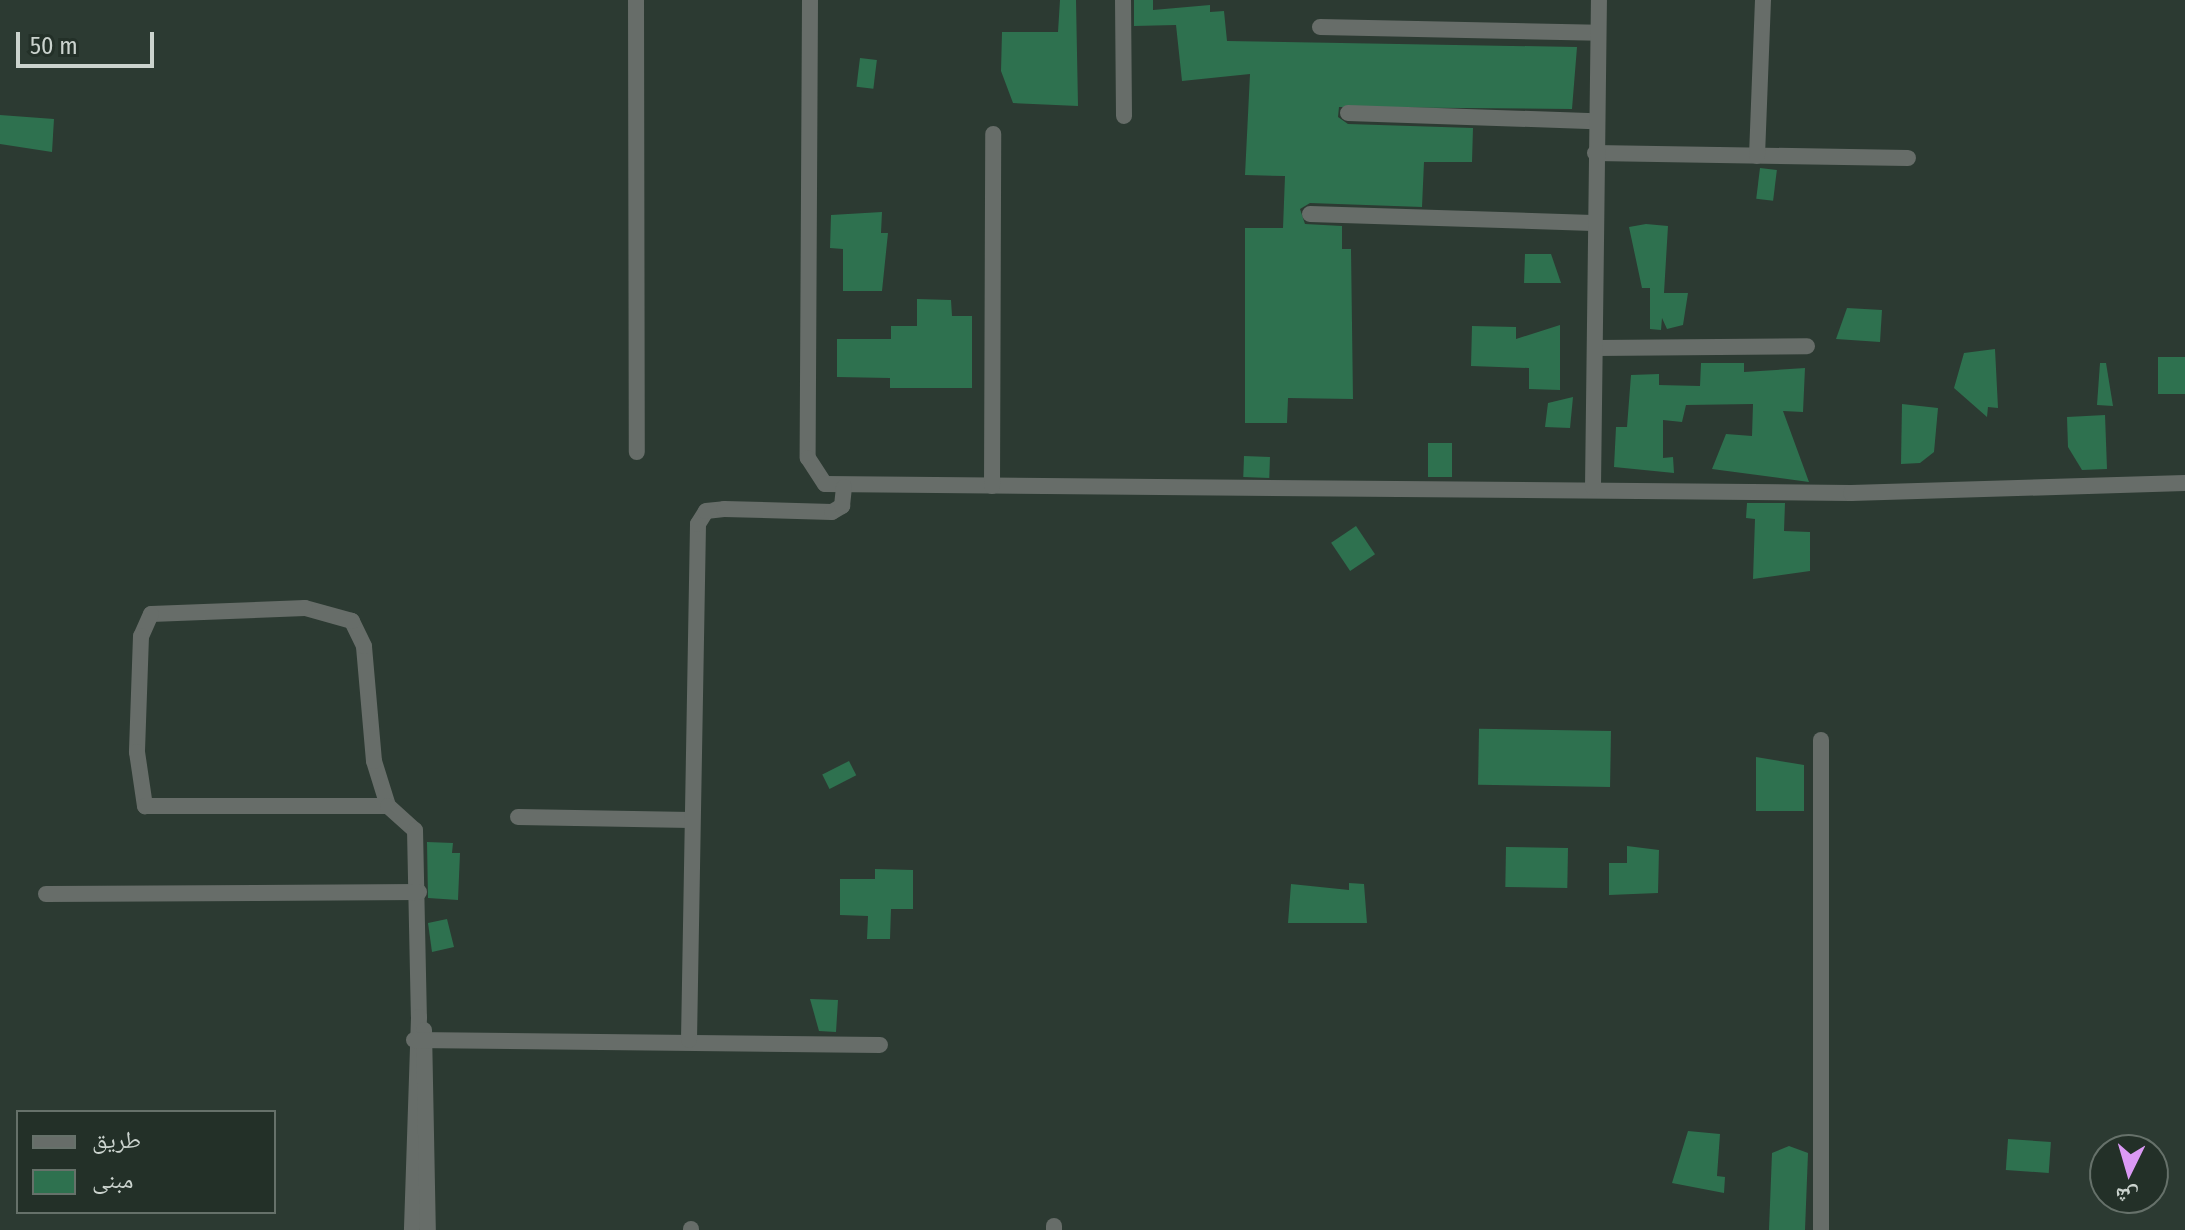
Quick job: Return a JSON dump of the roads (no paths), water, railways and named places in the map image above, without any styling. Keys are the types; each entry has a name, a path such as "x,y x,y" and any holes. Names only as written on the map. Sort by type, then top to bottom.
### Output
{"street":[{"path":"636,0 637,452"},
{"path":"810,0 808,458 816,477 844,487 1593,487 1851,493 2185,483"},
{"path":"1123,0 1124,116"},
{"path":"1593,487 1596,348 1593,223 1599,0"},
{"path":"1757,156 1763,0"},
{"path":"1320,27 1598,33"},
{"path":"1348,113 1595,121"},
{"path":"992,486 993,134"},
{"path":"1595,153 1908,158"},
{"path":"1310,214 1593,223"},
{"path":"1596,348 1807,346"},
{"path":"689,1040 698,524 706,511 724,509 832,512 842,506 844,487"},
{"path":"388,806 145,806 137,752 141,636 151,614 305,608 352,621 364,646 374,761 388,806 415,830 428,1230"},
{"path":"1821,740 1821,1230"},
{"path":"518,817 691,820"},
{"path":"46,894 419,892"},
{"path":"421,1039 689,1040 880,1045"},
{"path":"412,1230 421,1039"}]}
